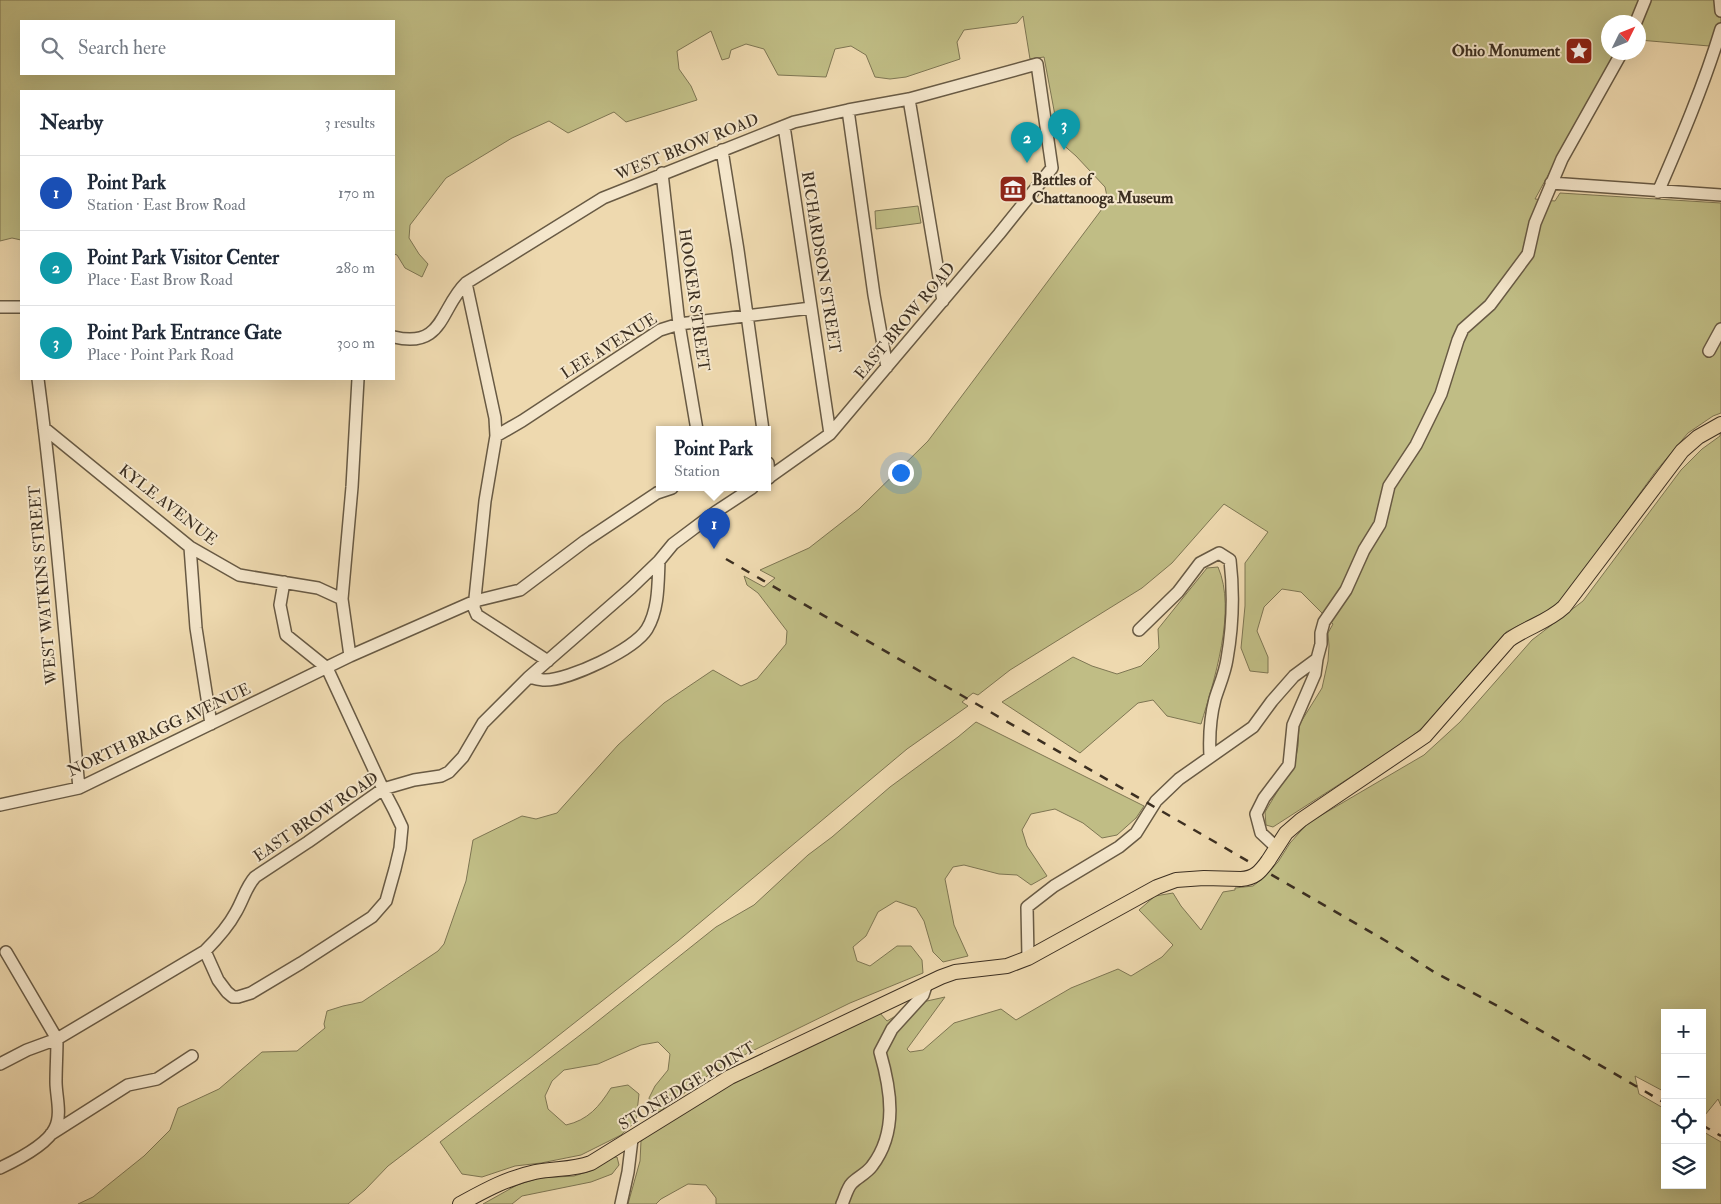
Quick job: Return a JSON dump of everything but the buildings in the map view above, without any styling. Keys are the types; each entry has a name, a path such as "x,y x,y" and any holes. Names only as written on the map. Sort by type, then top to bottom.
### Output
{"main road":[{"path":"1276,847 1286,833 1301,820 1425,736 1509,640 1522,630 1556,614 1564,607 1682,451 1698,436 1721,424"},
{"name":"STONEDGE POINT","path":"460,1204 491,1187 516,1177 536,1172 582,1167 591,1164 730,1077 927,983 955,972 1007,966 1028,958 1157,887 1176,880 1250,878 1260,873 1276,847"}],"street":[{"path":"1639,15 1645,0"},
{"path":"1720,0 1721,12"},
{"path":"1658,192 1683,132 1721,30"},
{"path":"1276,847 1261,833 1256,814 1264,798 1289,765 1293,725 1315,674 1322,644 1320,633 1324,622 1346,590 1364,550 1380,524 1389,486 1416,445 1441,394 1463,329 1490,305 1528,254 1535,223 1562,159 1618,60"},
{"name":"WEST BROW ROAD","path":"395,337 410,340 430,334 440,324 452,300 466,283 594,203 662,173 794,122 909,99 1037,64 1052,168"},
{"path":"909,99 943,301"},
{"path":"848,110 874,295 887,367"},
{"name":"RICHARDSON STREET","path":"784,126 830,434"},
{"path":"722,150 762,426"},
{"name":"EAST BROW ROAD","path":"771,476 830,434 943,301 1052,168"},
{"name":"HOOKER STREET","path":"662,173 679,324 696,426"},
{"path":"1551,183 1574,183 1658,192 1721,195"},
{"path":"466,283 495,418 496,436 485,501 474,608 477,615 548,661"},
{"path":"0,307 20,307"},
{"name":"LEE AVENUE","path":"496,436 660,330 679,324 811,308"},
{"path":"1721,329 1709,351 1721,350"},
{"name":"WEST WATKINS STREET","path":"38,380 60,576 79,788"},
{"path":"358,380 352,487 342,598 350,656 475,601 520,590 593,535 663,491"},
{"name":"KYLE AVENUE","path":"44,428 190,547 239,575 318,588 342,598"},
{"name":"EAST BROW ROAD","path":"0,1064 27,1050 57,1040 204,951 221,936 255,877 382,789 414,780 441,776 449,772 463,757 483,723 529,677 659,561 673,544 747,491"},
{"path":"190,547 196,628 211,724"},
{"path":"1139,630 1178,592 1200,563 1219,553 1230,560 1233,617 1227,661 1215,701 1209,735 1210,756"},
{"path":"529,677 545,680 567,675 598,663 631,645 642,635 653,614 658,589 659,561"},
{"path":"204,951 218,980 227,992 238,997 252,992 287,972 372,917 386,901 401,841 402,827 382,789 327,668 286,635 280,605 284,582"},
{"name":"NORTH BRAGG AVENUE","path":"0,805 79,788 350,656"},
{"path":"1028,958 1027,907 1054,886 1119,847 1136,833 1156,801 1179,779 1253,726 1294,676 1317,659"},
{"path":"6,952 57,1040 56,1083 59,1111 56,1126 51,1134"},
{"path":"842,1204 850,1185 871,1167 885,1146 890,1126 889,1099 886,1074 880,1052 892,1029 924,995 927,983"},
{"path":"0,1168 36,1147 51,1134 128,1085 157,1079 192,1056"},
{"path":"621,1204 628,1172 632,1138"}],"shaded area":[{"path":"0,0 1721,0 1721,47 1646,41 1646,15 1601,15 1601,60 1611,60 1535,199 1555,201 1560,193 1721,203 1721,413 1713,416 1688,433 1656,471 1567,594 1551,609 1506,632 1422,728 1405,742 1273,827 1266,825 1265,812 1295,762 1299,725 1322,688 1328,661 1328,633 1333,624 1301,592 1282,589 1264,607 1257,631 1268,657 1268,673 1250,671 1241,648 1245,606 1245,563 1268,532 1224,504 1172,563 1142,588 1010,670 978,695 973,693 962,702 968,706 907,749 678,941 530,1058 388,1166 365,1190 348,1204 78,1204 93,1197 144,1156 170,1130 178,1108 219,1089 262,1052 297,1051 325,1028 327,1011 362,1002 438,951 444,944 466,881 473,840 522,816 536,819 557,813 618,745 664,703 713,670 741,686 757,679 786,644 787,631 758,593 747,585 744,576 764,587 775,578 760,570 809,548 859,509 928,441 1108,201 1105,187 1060,142 1044,57 1030,59 1023,16 1017,23 964,30 957,42 960,59 906,77 890,79 875,77 866,55 851,46 835,49 826,77 778,75 764,49 746,44 731,50 729,58 722,60 711,31 677,51 679,69 691,86 697,100 626,122 614,112 568,133 549,121 512,138 446,178 410,225 409,238 428,264 422,277 405,268 395,254 395,90 20,90 20,240 12,238 0,241"},
{"path":"918,206 921,223 876,229 875,211"},
{"path":"1721,426 1721,1106 1718,1099 1706,1114 1706,1009 1661,1009 1661,1090 1635,1076 1639,1094 1661,1107 1661,1189 1706,1189 1706,1133 1721,1142 1721,1204 716,1204 716,1198 706,1185 688,1184 661,1199 656,1204 628,1204 640,1161 641,1141 673,1118 734,1081 879,1012 887,1021 918,1003 945,997 907,1049 910,1052 923,1050 954,1023 1001,1009 1016,1020 1071,988 1118,969 1131,976 1162,957 1173,945 1139,910 1155,896 1173,893 1201,930 1223,892 1235,890 1235,888 1253,886 1263,878 1308,823 1424,755 1460,722 1532,640 1583,601 1681,470 1702,449 1720,436"},
{"path":"1218,567 1223,584 1225,604 1222,646 1201,724 1167,716 1153,700 1138,703 1080,753 1002,702 1073,657 1092,666 1117,674 1141,666 1159,648 1158,629 1207,568"},
{"path":"976,722 1144,806 1136,818 1117,835 1102,838 1083,823 1055,809 1031,814 1022,830 1027,846 1047,876 1031,885 1017,875 999,874 964,865 953,867 945,879 954,925 968,956 943,962 933,952 924,921 916,908 896,901 878,912 866,936 853,947 857,961 870,966 897,946 911,946 922,960 923,973 850,1003 746,1054 714,1071 659,1112 651,1107 649,1098 655,1086 668,1070 670,1054 658,1042 641,1045 598,1064 564,1070 552,1081 545,1096 548,1109 566,1125 581,1120 592,1112 611,1088 628,1085 639,1094 636,1121 621,1135 581,1155 515,1166 482,1177 462,1174 440,1142 588,1029 716,927 754,905 808,855 890,787"},
{"path":"611,1157 617,1157 619,1165 612,1174 591,1182 522,1196 512,1204 483,1204 517,1185 539,1178 574,1176 590,1171"}],"railway":[{"path":"726,559 1386,941 1434,972 1507,1011 1661,1101"},
{"path":"1706,1127 1721,1136"}],"place":[{"name":"Ohio Monument","path":"1579,51"},
{"name":"Point Park Entrance Gate","path":"1064,150"},
{"name":"Point Park Visitor Center","path":"1027,163"},
{"name":"Battles of Chattanooga Museum","path":"1013,189"},
{"name":"Point Park","path":"714,549"}]}
